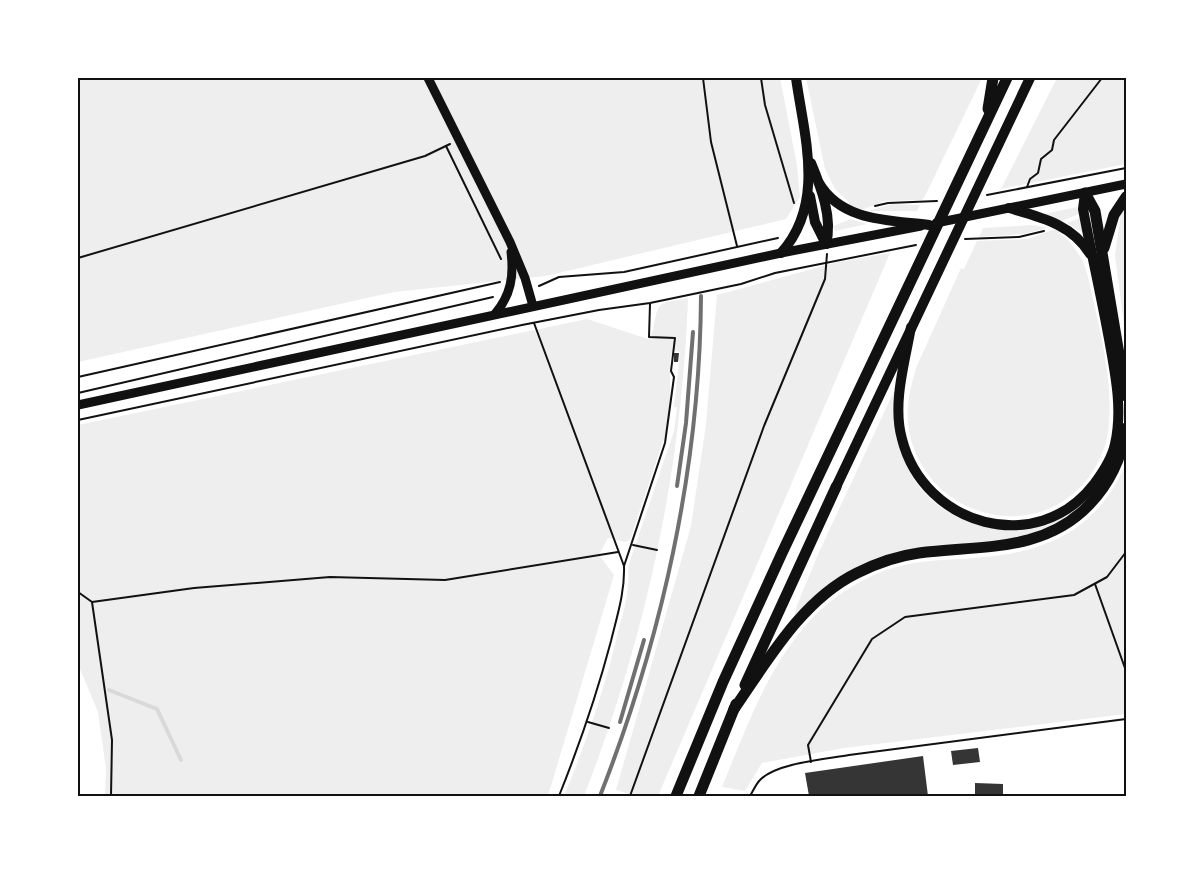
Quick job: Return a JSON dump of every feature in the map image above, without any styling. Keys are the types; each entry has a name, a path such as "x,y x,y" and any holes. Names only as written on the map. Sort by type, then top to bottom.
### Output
{"highway":[{"path":"781,253 795,234 803,214 808,187 809,158 796,78"},
{"path":"985,123 993,78"},
{"path":"676,796 755,613 952,191 1007,78"},
{"path":"699,796 734,709 836,487 1030,78"},
{"path":"809,158 819,183 828,225 826,244"},
{"path":"819,183 835,204 856,214 930,225"},
{"path":"808,187 815,222 826,244"},
{"path":"911,327 898,418 901,439 910,463 923,485 937,499 952,509 982,522 1011,525 1048,518 1079,500 1090,489 1108,462 1118,431 1119,416 1116,379 1098,258 1095,211 1084,193"},
{"path":"1126,197 1114,215 1098,258 1126,396"},
{"path":"1009,208 1058,225 1074,233 1098,258"},
{"path":"734,709 805,613 838,584 856,574 897,557 918,553 997,547 1020,543 1037,539 1070,522 1097,497 1109,479 1118,463 1126,428"}],"main road":[{"path":"428,78 510,242 529,290 533,306"},
{"path":"78,406 781,253 930,225 1126,184"},
{"path":"495,314 504,302 512,282 513,270 510,242"}],"path":[{"path":"703,78 711,142 737,246"},
{"path":"761,78 765,105 795,206"},
{"path":"1027,187 1030,179 1038,173 1041,160 1052,150 1054,140 1102,78"},
{"path":"78,258 425,156 458,141"},
{"path":"446,146 501,259"},
{"path":"984,196 1126,168"},
{"path":"856,214 888,203 937,201"},
{"path":"957,239 1019,237 1038,233 1058,225"},
{"path":"529,290 559,277 624,272 795,234"},
{"path":"630,796 764,426 825,279 827,262 826,244"},
{"path":"78,420 534,323 598,310 650,303 741,284 775,273 920,244"},
{"path":"78,377 502,282 500,289"},
{"path":"78,393 498,296"},
{"path":"624,566 665,443 674,377 671,371 675,338 649,337 650,303"},
{"path":"534,323 624,566 625,583 587,722 559,796"},
{"path":"632,545 657,550"},
{"path":"78,592 92,602 194,588 330,577 446,580 618,552"},
{"path":"811,762 808,745 872,639 905,617 1074,595 1107,577 1126,552"},
{"path":"1095,584 1126,672"},
{"path":"92,602 112,740 111,796"},
{"path":"750,796 760,780 773,770 811,762 849,755 1126,719"},
{"path":"587,722 610,728"}],"shaded area":[{"path":"78,78 780,78 797,165 800,197 786,219 546,276 394,292 78,362"},
{"path":"806,78 982,78 924,198 922,200 886,201 861,210 848,205 849,202 835,189 825,169"},
{"path":"1057,78 1126,78 1126,164 1001,189"},
{"path":"892,204 920,205 917,211 869,211"},
{"path":"1126,204 1126,342 1115,255 1122,205"},
{"path":"1077,207 1079,214 1062,221 1044,214"},
{"path":"1080,218 1083,232 1067,223"},
{"path":"851,219 867,224 835,231 833,226"},
{"path":"1033,225 1047,228 1024,234 979,237 983,228"},
{"path":"1055,229 1070,242 1082,259 1087,273 1107,373 1110,414 1108,433 1103,451 1095,468 1074,493 1048,509 1019,516 990,514 963,504 939,487 920,462 908,423 908,407 912,384 916,368 961,268 964,269 977,241 1028,239"},
{"path":"890,253 658,796 635,796 616,790 691,526 706,424 717,295 834,263"},
{"path":"688,298 678,426 657,552 643,614 626,675 584,796 564,796 601,695 624,608 628,584 628,567 674,431 677,407 674,407 680,352 674,351 670,359 670,398 666,432 630,540 625,542 608,538 599,555 614,575 548,796 105,796 106,769 98,712 78,664 78,425 587,319 648,339 653,331 656,314 660,306 667,302"},
{"path":"894,391 896,398 895,431 905,462 917,484 933,501 952,514 974,523 996,527 1020,527 1043,523 1072,511 1098,488 1074,515 1033,536 861,565 829,583 794,619 797,605 820,550"},
{"path":"1126,463 1126,714 844,748 762,763 745,791 722,787 755,708 782,657 817,613 839,595 870,577 895,567 914,563 1008,554 1031,549 1051,541 1070,532 1102,504 1115,485"}],"building":[{"path":"674,353 679,353 678,362 674,362"},
{"path":"978,748 980,762 953,765 951,751"},
{"path":"923,756 928,796 809,796 805,773"},
{"path":"975,783 1003,784 1003,796 975,796"}],"waterway":[{"path":"109,690 157,709 181,760"}],"railway":[{"path":"600,796 642,675 673,551 685,488 694,424 701,296"},
{"path":"677,486 686,423 693,332"},
{"path":"620,722 644,640"}]}
